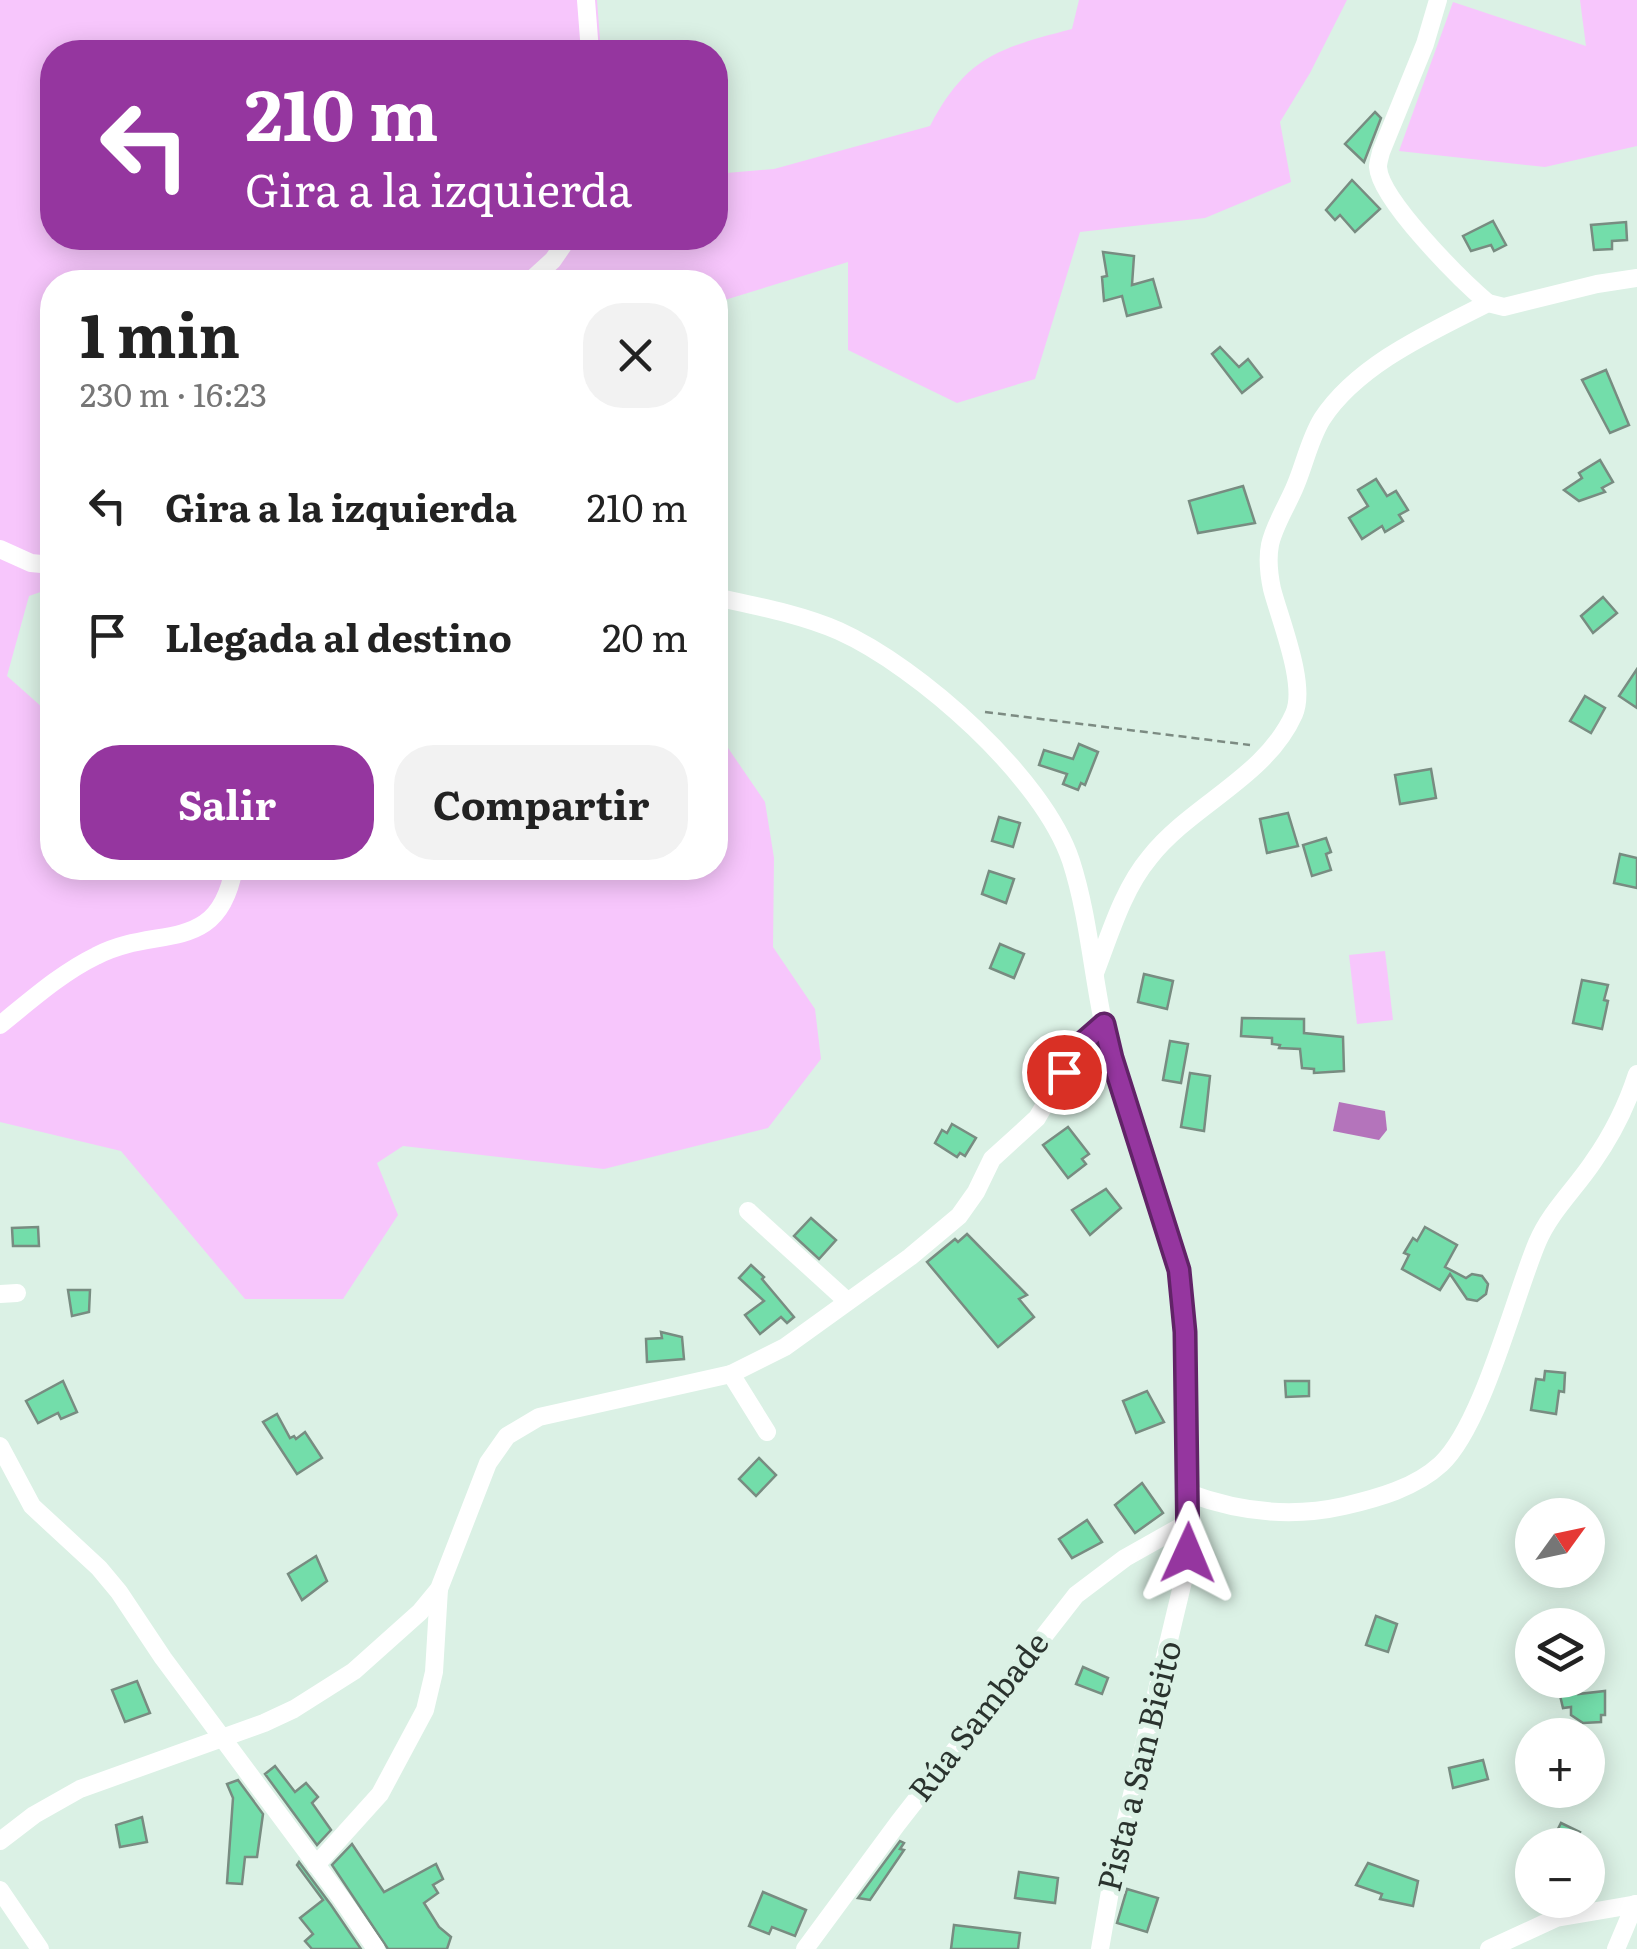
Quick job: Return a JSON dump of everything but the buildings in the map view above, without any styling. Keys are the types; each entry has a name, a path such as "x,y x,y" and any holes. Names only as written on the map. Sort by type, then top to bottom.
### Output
{"street":[{"path":"586,0 589,40"},
{"path":"1438,0 1378,169 1408,220 1488,303 1504,307 1637,278"},
{"path":"542,270 560,250"},
{"path":"1095,973 1124,901 1150,856 1272,747 1293,716 1298,692 1267,550 1317,429 1331,406 1359,380 1428,334 1488,303"},
{"path":"0,549 40,563"},
{"name":"Pista a San Bieito","path":"728,601 815,622 855,639 920,684 982,736 1031,792 1064,846 1077,883 1112,1058 1179,1270 1185,1332 1189,1522 1182,1592 1113,1874 1100,1949"},
{"path":"0,1025 98,954 142,940 172,938 198,930 224,904 231,880"},
{"path":"316,1865 380,1794 425,1710 434,1672 440,1588 488,1464 508,1436 539,1417 731,1374 785,1346 910,1258 958,1216 976,1192 992,1158 1045,1109 1070,1058 1104,1024"},
{"path":"1188,1493 1252,1511 1326,1510 1392,1492 1440,1465 1456,1445 1477,1402 1538,1241 1612,1132 1637,1074"},
{"path":"748,1210 847,1301"},
{"path":"731,1374 767,1432"},
{"path":"0,1446 32,1506 119,1592 376,1949"},
{"name":"Rúa Sambade","path":"805,1949 1076,1595 1125,1558 1189,1522"},
{"path":"0,1841 34,1815 80,1789 224,1739 294,1709 345,1678 390,1642 440,1588"},
{"path":"0,1890 40,1949"},
{"path":"1489,1949 1556,1918 1636,1904"},
{"path":"1616,1949 1636,1904"}],"path":[{"path":"985,712 1272,747"}],"shaded area":[{"path":"0,0 597,0 600,40 40,40 40,250 728,250 728,173 774,169 930,126 957,84 987,59 1024,42 1072,29 1079,0 1347,0 1280,122 1291,182 1205,218 1080,232 1035,379 957,403 848,350 848,262 728,299 728,270 40,270 40,592 29,596 7,676 40,705 40,880 728,880 728,748 765,802 774,858 773,947 815,1009 821,1059 768,1128 604,1169 403,1146 377,1163 398,1215 343,1299 245,1299 121,1151 0,1122"},
{"path":"1580,0 1637,0 1637,146 1545,167 1399,151 1453,2 1586,46"},
{"path":"1385,951 1393,1020 1357,1024 1349,955"},
{"path":"1339,1102 1385,1111 1387,1130 1379,1140 1333,1131"}],"route":[{"path":"1064,1072 1079,1046 1104,1024 1179,1270 1185,1332 1188,1553"}]}
